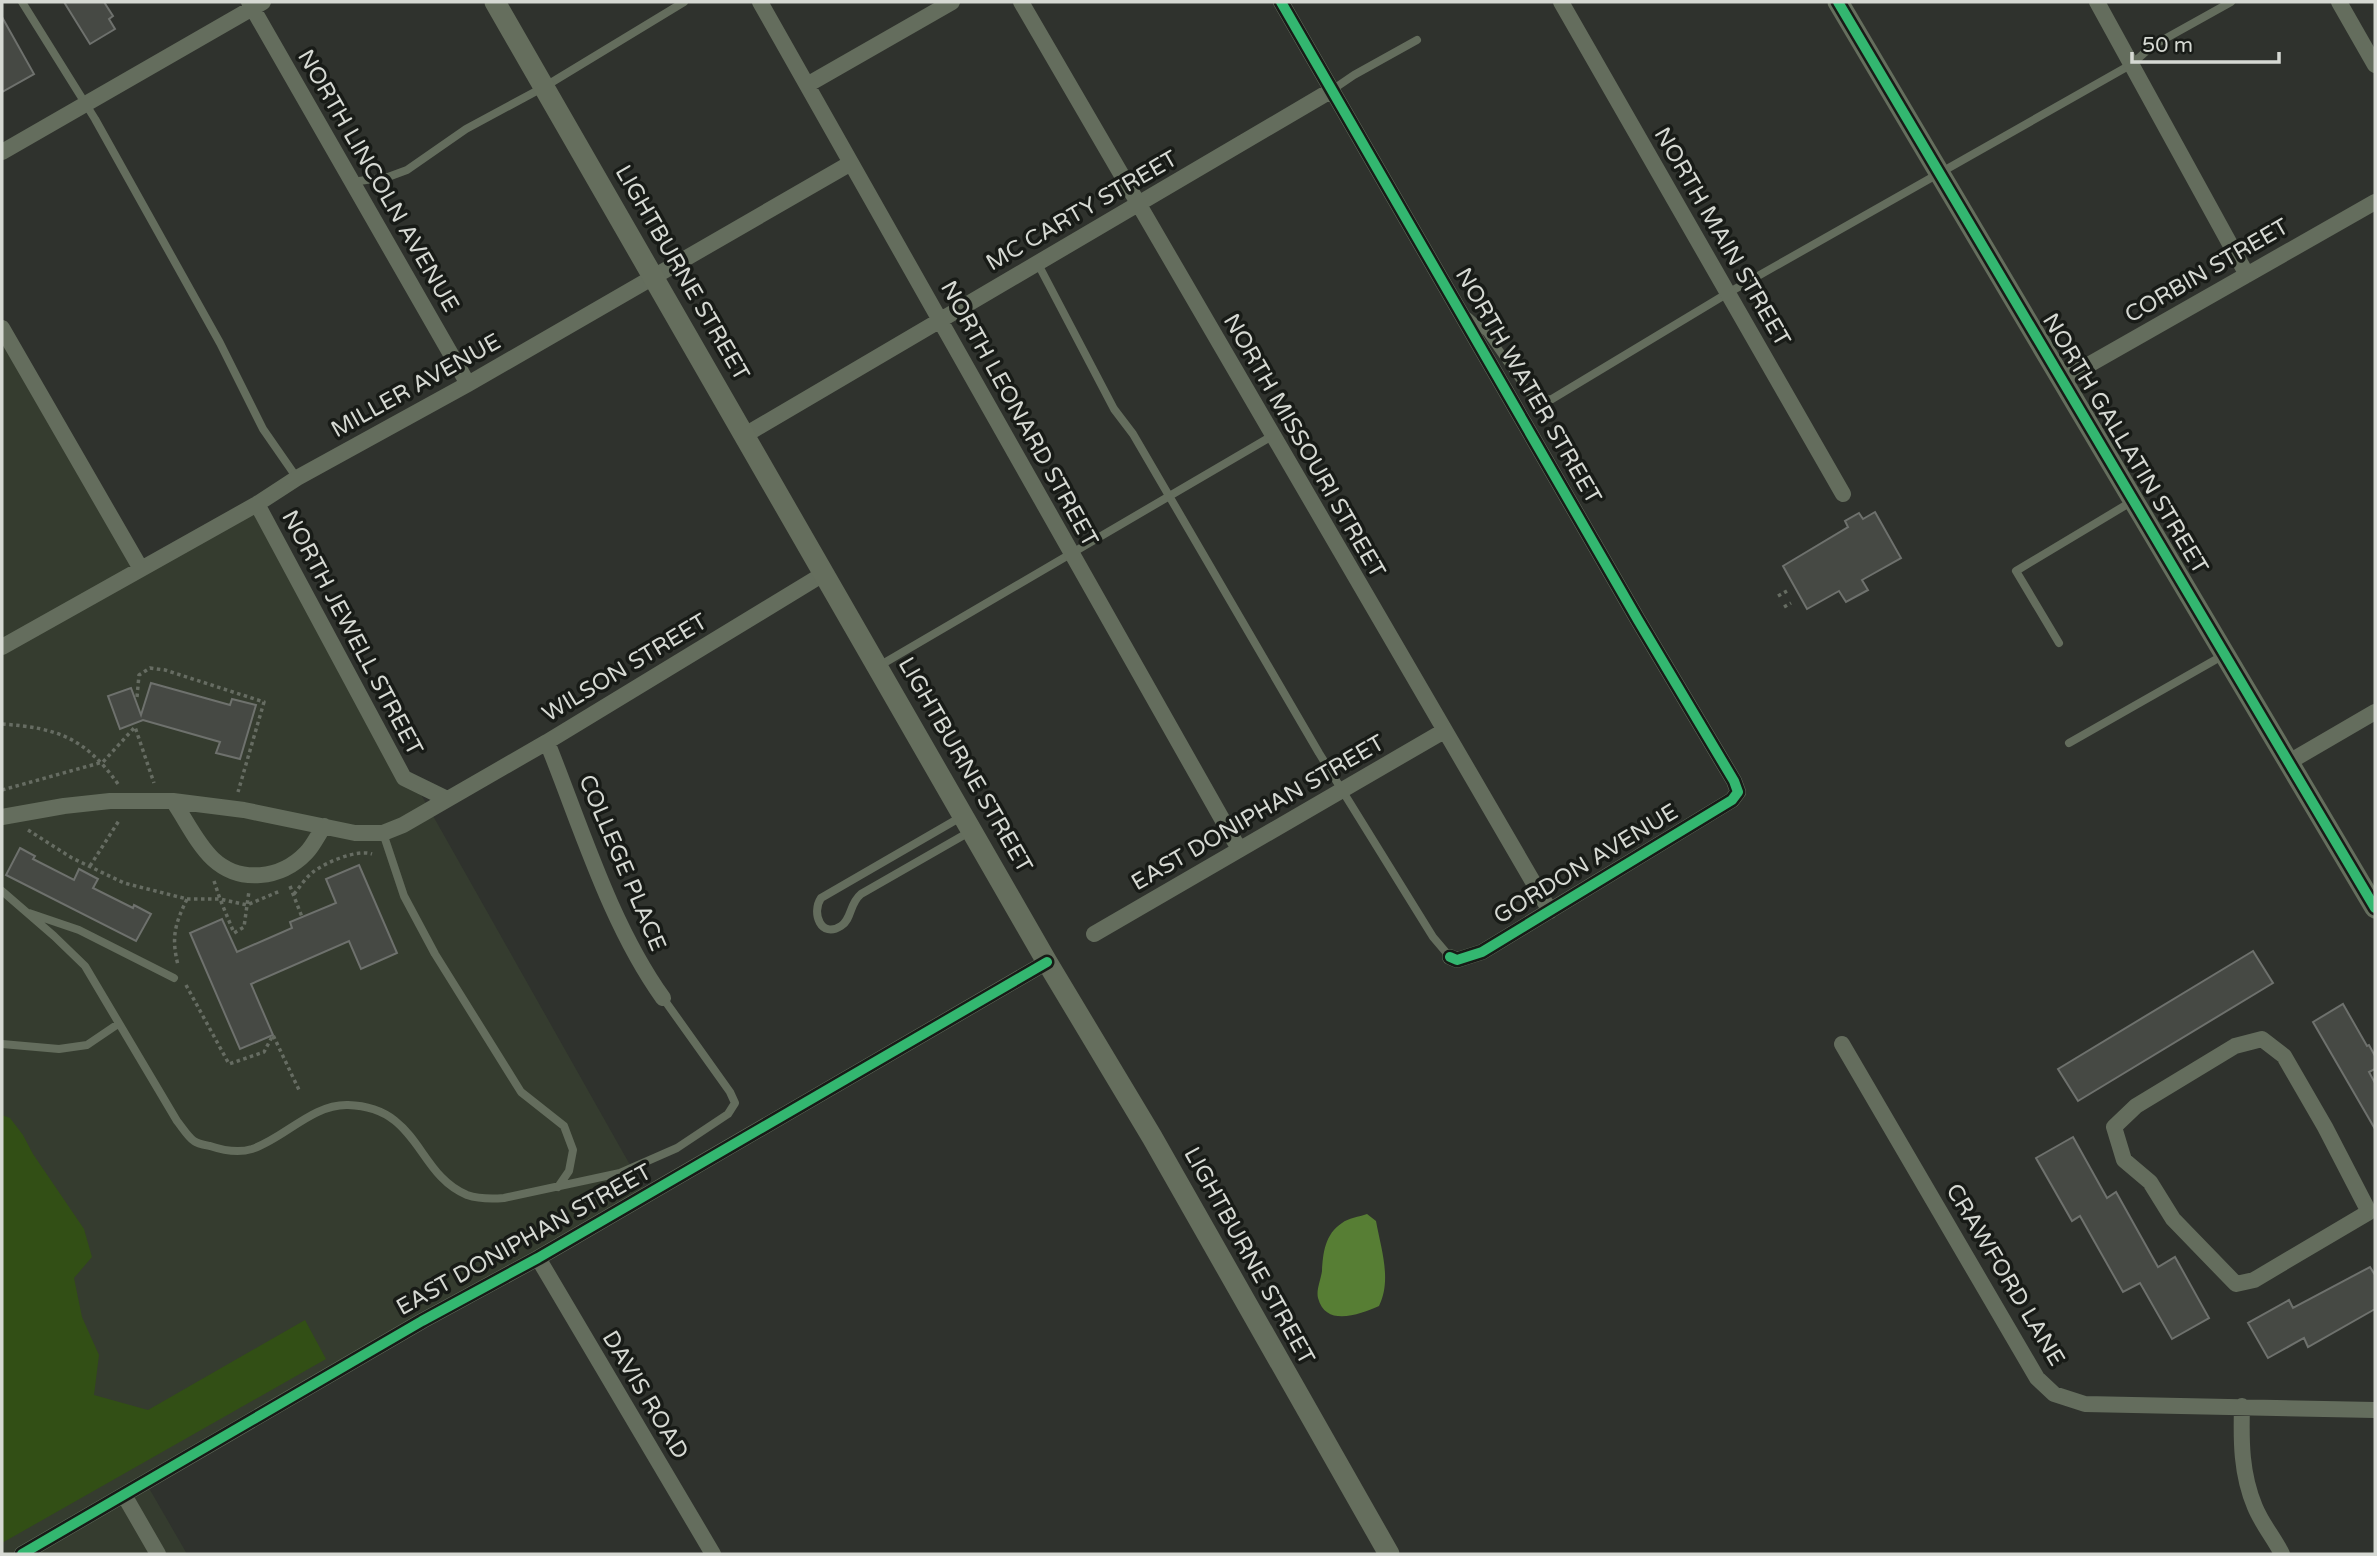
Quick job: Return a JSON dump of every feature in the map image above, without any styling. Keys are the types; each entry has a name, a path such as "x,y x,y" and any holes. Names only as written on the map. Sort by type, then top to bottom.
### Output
{"main road":[{"name":"LIGHTBURNE STREET","path":"495,2 1047,962 1152,1137 1389,1554"},
{"name":"NORTH GALLATIN STREET","path":"1838,2 2375,908"}],"street":[{"name":"NORTH LEONARD STREET","path":"760,2 1239,849"},
{"path":"807,85 952,2"},
{"name":"NORTH MISSOURI STREET","path":"1021,2 1550,911"},
{"name":"NORTH WATER STREET","path":"1281,2 1738,792"},
{"name":"NORTH MAIN STREET","path":"1561,2 1843,494"},
{"path":"2097,2 2247,275"},
{"path":"2339,2 2375,65"},
{"path":"2,152 255,4"},
{"name":"NORTH LINCOLN AVENUE","path":"255,4 352,182 468,384"},
{"name":"MC CARTY STREET","path":"745,435 1332,90"},
{"name":"MILLER AVENUE","path":"2,647 257,504 297,478 468,384 851,163"},
{"name":"CORBIN STREET","path":"2062,380 2375,203"},
{"path":"2,328 141,569"},
{"name":"NORTH JEWELL STREET","path":"257,504 404,778 447,799"},
{"name":"WILSON STREET","path":"383,833 403,825 547,742 825,573"},
{"path":"2289,762 2375,712"},
{"name":"EAST DONIPHAN STREET","path":"1094,934 1444,731"},
{"name":"COLLEGE PLACE","path":"547,742 611,907 643,970 663,998"},
{"name":"GORDON AVENUE","path":"1450,957 1457,960 1482,952 1732,800 1738,792"},
{"path":"173,801 211,858 239,876 277,872 305,855 324,826"},
{"path":"2,817 64,806 173,801 244,810 355,833 383,833"},
{"name":"EAST DONIPHAN STREET","path":"22,1554 1047,962"},
{"path":"2262,1039 2284,1056 2325,1127 2372,1218 2254,1280 2236,1284 2173,1219 2150,1182 2124,1160 2114,1127 2136,1106 2235,1046 2262,1039"},
{"name":"CRAWFORD LANE","path":"1842,1044 2037,1378 2054,1394 2085,1404 2375,1410"},
{"name":"DAVIS ROAD","path":"538,1258 713,1554"},
{"path":"2242,1406 2243,1464 2255,1507 2282,1554"},
{"path":"124,1495 158,1554"}],"lane":[{"path":"22,2 86,105 220,343 263,429 297,478"},
{"path":"352,182 388,177 407,170 466,129 544,87 684,2"},
{"path":"1457,305 1487,333 1534,400 1552,399 1728,293 2132,64 2152,46 2231,2"},
{"path":"1332,90 1417,40"},
{"path":"1038,264 1114,409 1133,434 1228,600 1433,937 1450,957"},
{"path":"879,666 1272,436"},
{"path":"2059,643 2016,571 2134,501"},
{"path":"2069,743 2225,654"},
{"path":"968,823 861,894 854,900 848,919 843,925 830,930 824,928 819,921 816,909 821,898 968,823"},
{"path":"383,833 404,896 442,965 521,1092 564,1126 573,1150 569,1171 558,1187"},
{"path":"2,891 85,966 177,1121 194,1141 223,1151 251,1150 318,1112 346,1105 373,1108 399,1122 439,1174 452,1186 467,1195 486,1199 504,1198 620,1173 677,1148 728,1114 735,1103 730,1091 663,998"},
{"path":"23,910 79,930 178,978"},
{"path":"2,1044 59,1049 87,1045 118,1024"}],"path":[{"path":"1778,596 1787,591"},
{"path":"1784,607 1791,603"},
{"path":"137,697 139,675 150,668 165,670 264,702 238,792"},
{"path":"2,724 30,726 80,743 103,762 131,801 90,866"},
{"path":"2,790 103,762 135,725 156,787"},
{"path":"26,828 124,883 187,899 220,900 247,905 291,886 302,917"},
{"path":"294,894 313,872 345,856 364,851 372,854"},
{"path":"212,872 234,933 244,927 251,876"},
{"path":"179,967 174,946 176,924 187,899"},
{"path":"178,978 229,1064 264,1052 274,1035 299,1090"}],"shaded area":[{"path":"2,327 141,569 257,504 647,1195 146,1483 187,1554 2,1554"},
{"path":"2,1115 10,1118 23,1135 84,1229 92,1257 74,1278 82,1317 99,1355 94,1395 148,1410 305,1320 326,1359 2,1543"},
{"path":"1367,1214 1376,1221 1383,1253 1383,1296 1379,1306 1353,1315 1336,1316 1322,1307 1318,1298 1326,1244 1336,1227"}],"building":[{"path":"64,2 104,2 113,16 109,19 115,29 90,44"},
{"path":"2,17 34,74 2,92"},
{"path":"1875,512 1901,558 1862,580 1868,590 1846,602 1839,591 1807,609 1783,566 1848,527 1845,521 1859,513 1863,519"},
{"path":"151,683 230,705 232,699 256,705 240,759 216,753 220,742 143,720 120,729 108,696 131,688 141,715"},
{"path":"20,848 35,856 33,859 74,880 79,869 98,879 93,888 151,914 136,941 6,875"},
{"path":"359,865 397,953 361,969 349,941 251,984 273,1035 240,1049 190,933 222,919 237,952 292,928 290,922 336,903 326,879"},
{"path":"2253,951 2273,983 2078,1101 2058,1069"},
{"path":"2343,1004 2375,1056 2375,1069 2369,1072 2375,1083 2375,1129 2313,1022"},
{"path":"2073,1137 2107,1198 2116,1192 2158,1267 2175,1257 2209,1318 2172,1339 2140,1283 2123,1292 2080,1216 2072,1221 2036,1158"},
{"path":"2370,1267 2375,1275 2375,1309 2308,1347 2304,1338 2268,1358 2248,1323 2289,1300 2293,1308"}],"cycle path":[{"path":"1281,2 1738,792 1732,800 1482,952 1457,960 1450,957"},
{"path":"1838,2 2375,908"},
{"path":"22,1554 1047,962"}]}
